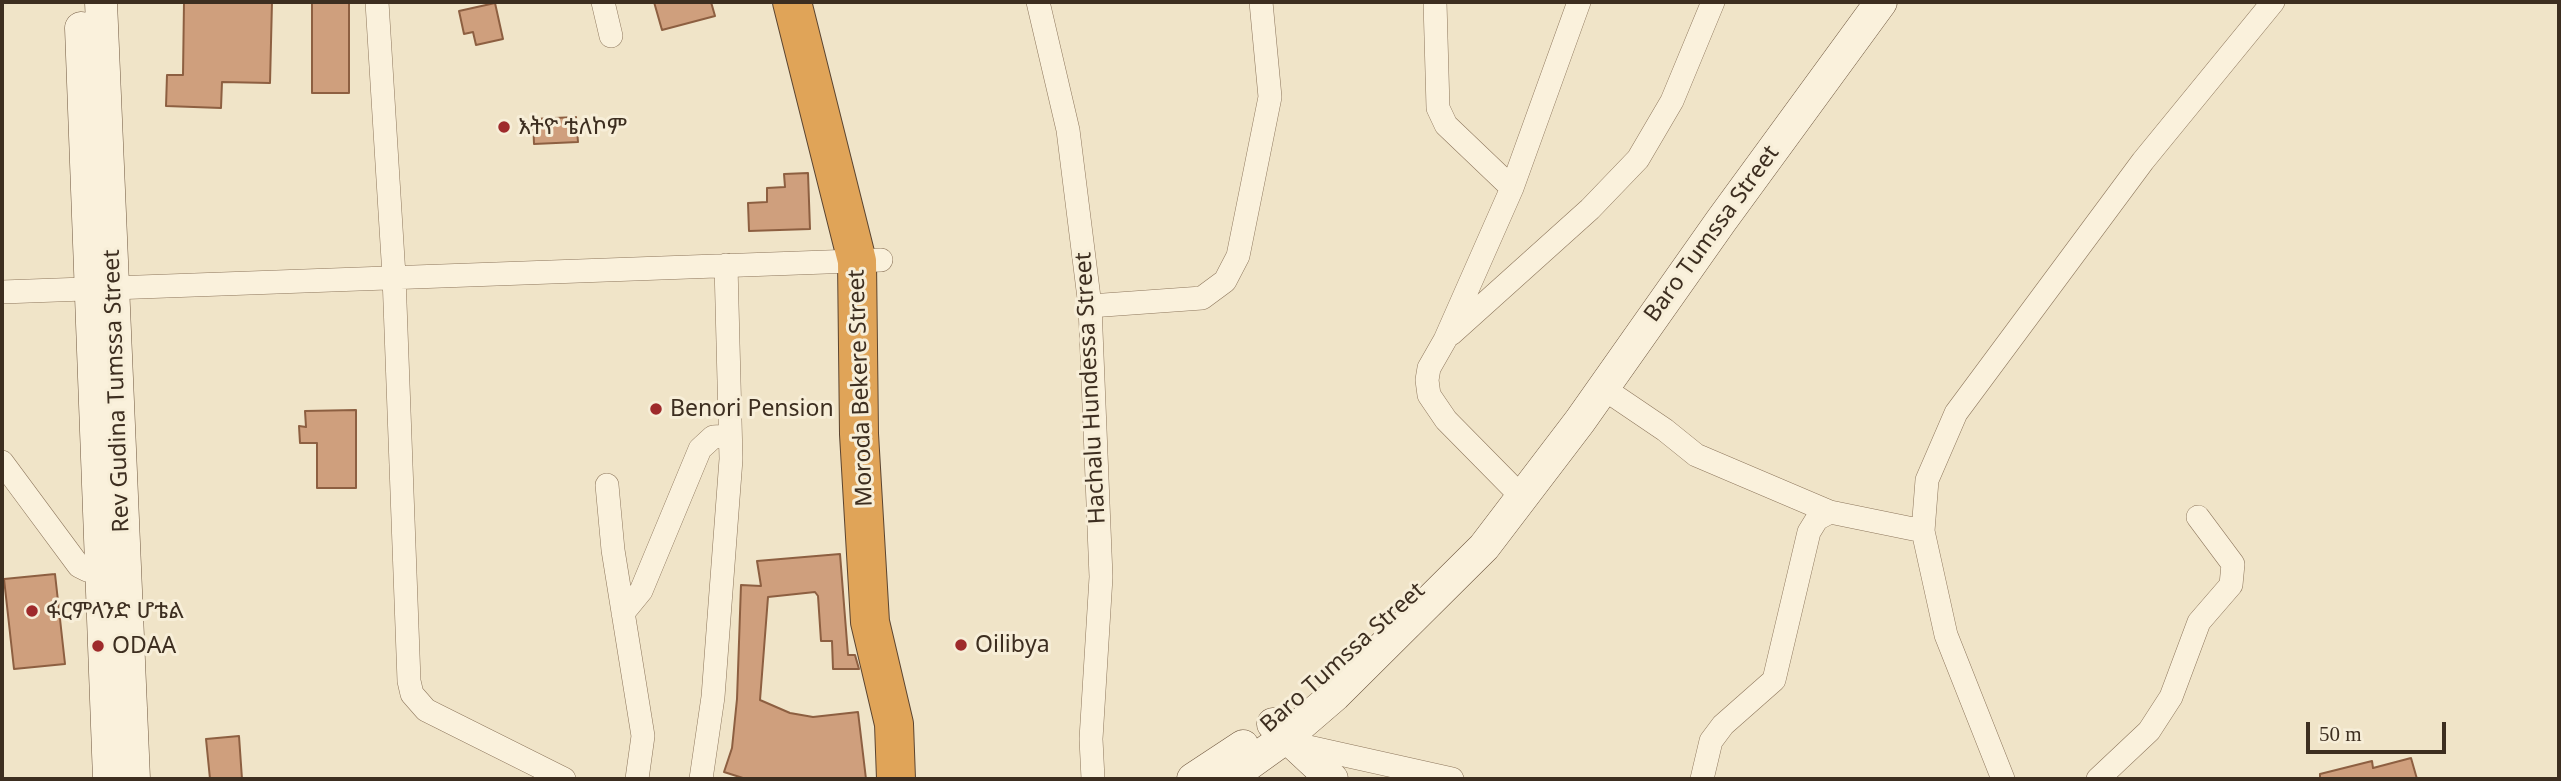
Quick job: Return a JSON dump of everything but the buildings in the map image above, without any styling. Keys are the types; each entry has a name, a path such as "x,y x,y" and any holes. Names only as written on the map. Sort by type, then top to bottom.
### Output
{"highway":[{"name":"Moroda Bekere Street","path":"792,2 869,261"},
{"name":"Moroda Bekere Street","path":"818,2 872,208 859,434 881,620 913,779"},
{"name":"Moroda Bekere Street","path":"896,779 902,722"}],"street":[{"name":"Rev Gudina Tumssa Street","path":"80,2 103,288"},
{"name":"Rev Gudina Tumssa Street","path":"101,2 103,288 111,569 109,779"},
{"path":"377,2 394,276 409,681 412,694 426,710 564,779"},
{"path":"603,2 611,36"},
{"name":"Hachalu Hundessa Street","path":"1038,2 1068,130 1090,306 1101,577 1091,739 1093,779"},
{"path":"1090,306 1202,298 1225,281 1238,256 1270,97 1261,2"},
{"path":"1435,2 1438,108 1446,125 1512,188"},
{"path":"1516,491 1446,420 1429,395 1429,368 1445,340 1512,188 1580,2"},
{"path":"1445,340 1590,209 1638,159 1672,101 1713,2"},
{"name":"Baro Tumssa Street","path":"1228,779 1378,655 1484,547 1603,388 1881,2"},
{"path":"2003,779 1946,635 1923,531 1927,480 1956,413 2143,162 2273,2"},
{"path":"2,292 869,261"},
{"path":"701,779 713,697 731,459 726,265"},
{"path":"1603,388 1696,455 1830,512 1923,531"},
{"path":"623,613 640,592 699,449 713,437 729,436"},
{"path":"2,462 79,566 87,570 111,569"},
{"name":"Baro Tumssa Street","path":"1193,779 1283,735 1358,652 1516,491 1544,467"},
{"path":"607,485 623,613 643,736 637,779"},
{"path":"1702,779 1711,741 1723,725 1774,680 1809,532 1817,519 1830,512"},
{"path":"2098,779 2149,731 2171,697 2199,622 2231,584 2233,564 2198,517"},
{"name":"Rev Gudina Tumssa Street","path":"111,569 134,779"},
{"path":"1283,735 1332,779"},
{"path":"1283,735 1452,779"}],"place":[{"name":"እትዮ ቴለኮም","path":"504,127"},
{"name":"Benori Pension","path":"656,409"},
{"name":"ፋርምላንድ ሆቴል","path":"32,611"},
{"name":"Oilibya","path":"961,645"},
{"name":"ODAA","path":"98,646"}]}
